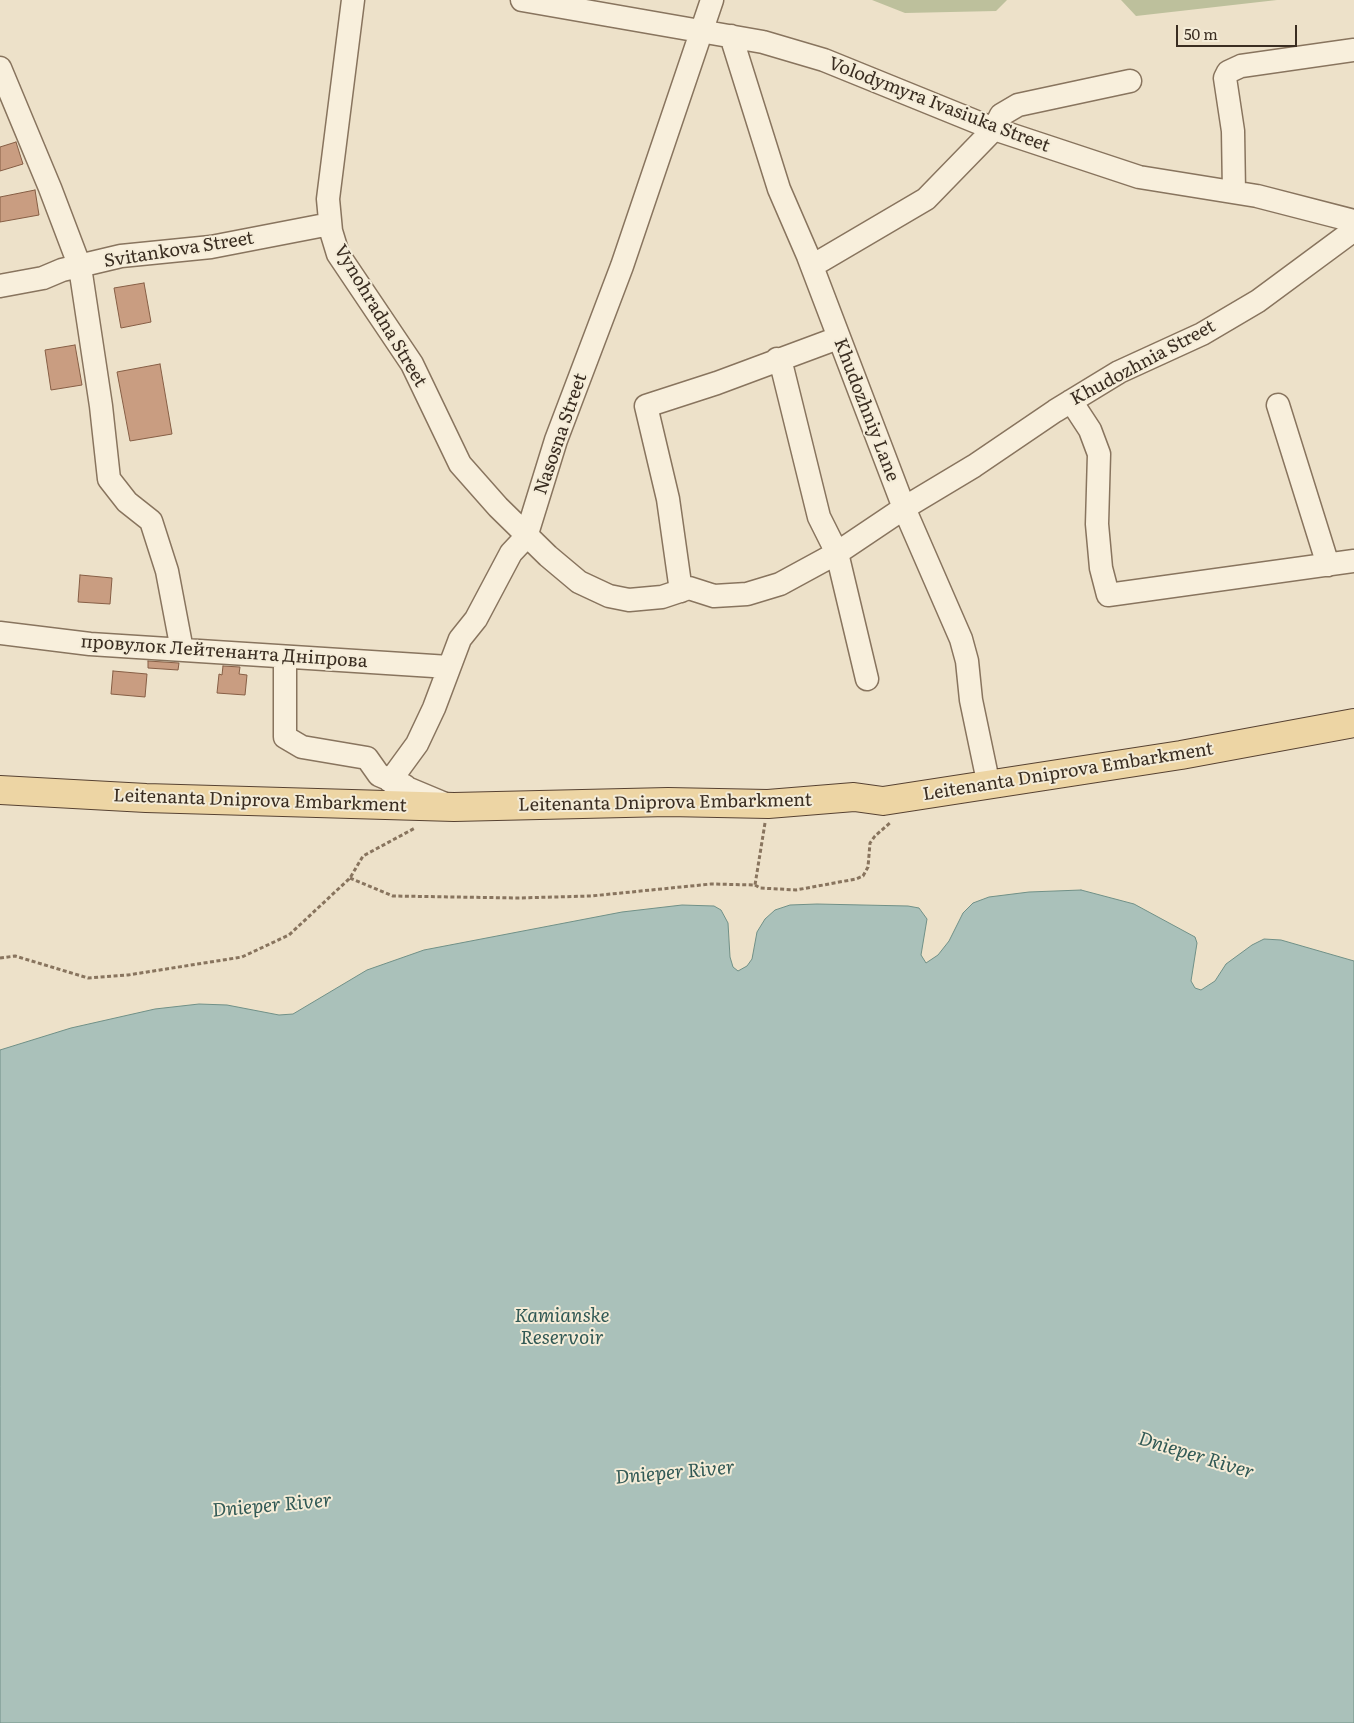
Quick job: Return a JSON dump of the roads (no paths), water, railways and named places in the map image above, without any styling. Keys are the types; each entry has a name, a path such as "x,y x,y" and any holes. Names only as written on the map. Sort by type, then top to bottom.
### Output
{"main road":[{"name":"Leitenanta Dniprova Embarkment","path":"0,790 146,798 454,808 668,802 768,804 854,797 883,801 1181,755 1354,723"}],"street":[{"name":"Vynohradna Street","path":"353,0 332,155 328,200 330,224 338,254 412,364 460,464 526,537 579,582 609,596 629,600 654,598 690,588 714,596 747,594 780,584 837,554 904,508"},
{"name":"Volodymyra Ivasiuka Street","path":"522,0 763,42 824,60 994,129 1139,178 1234,192 1354,222"},
{"name":"Nasosna Street","path":"454,808 390,781 417,744 434,708 460,640 476,619 511,553 526,537 556,440 622,266 712,0"},
{"name":"Khudozhniy Lane","path":"731,36 760,136 778,189 812,266 904,508 961,638 967,661 971,700 989,786"},
{"path":"1234,192 1234,131 1225,78 1228,72 1241,66 1354,50"},
{"path":"0,68 50,188 80,267 101,406 109,479 128,502 151,522 167,571 182,650"},
{"path":"812,266 926,199 994,129 1001,115 1018,105 1130,81"},
{"name":"Svitankova Street","path":"0,286 121,256 211,247 330,224"},
{"name":"Khudozhnia Street","path":"904,508 974,466 1071,401 1119,372 1202,334 1258,301 1354,230"},
{"path":"681,591 668,499 646,406 838,338"},
{"path":"776,359 783,371 819,517 837,554 866,679"},
{"path":"1071,401 1090,430 1099,454 1097,524 1102,568 1108,595 1354,561"},
{"path":"1278,405 1328,565"},
{"name":"провулок Лейтенанта Дніпрова","path":"0,633 90,644 449,668"},
{"path":"285,657 285,737 302,747 367,758 379,775 454,808"}],"water":[{"name":"Kamianske Reservoir","path":"1081,890 1134,904 1195,937 1197,943 1191,981 1195,988 1201,990 1215,981 1226,964 1252,945 1264,939 1281,940 1354,961 1354,1723 0,1723 0,1050 71,1028 155,1009 199,1004 227,1005 279,1015 293,1014 367,970 424,950 622,912 682,905 714,906 721,910 728,923 730,957 733,967 738,971 747,966 752,959 757,932 765,919 775,910 790,905 817,904 908,906 919,908 927,919 921,955 926,963 938,955 949,941 963,913 973,903 989,897 1029,892"}],"water label":[{"name":"Dnieper River","path":"1196,1456"},
{"name":"Dnieper River","path":"675,1473"},
{"name":"Dnieper River","path":"272,1506"}]}
